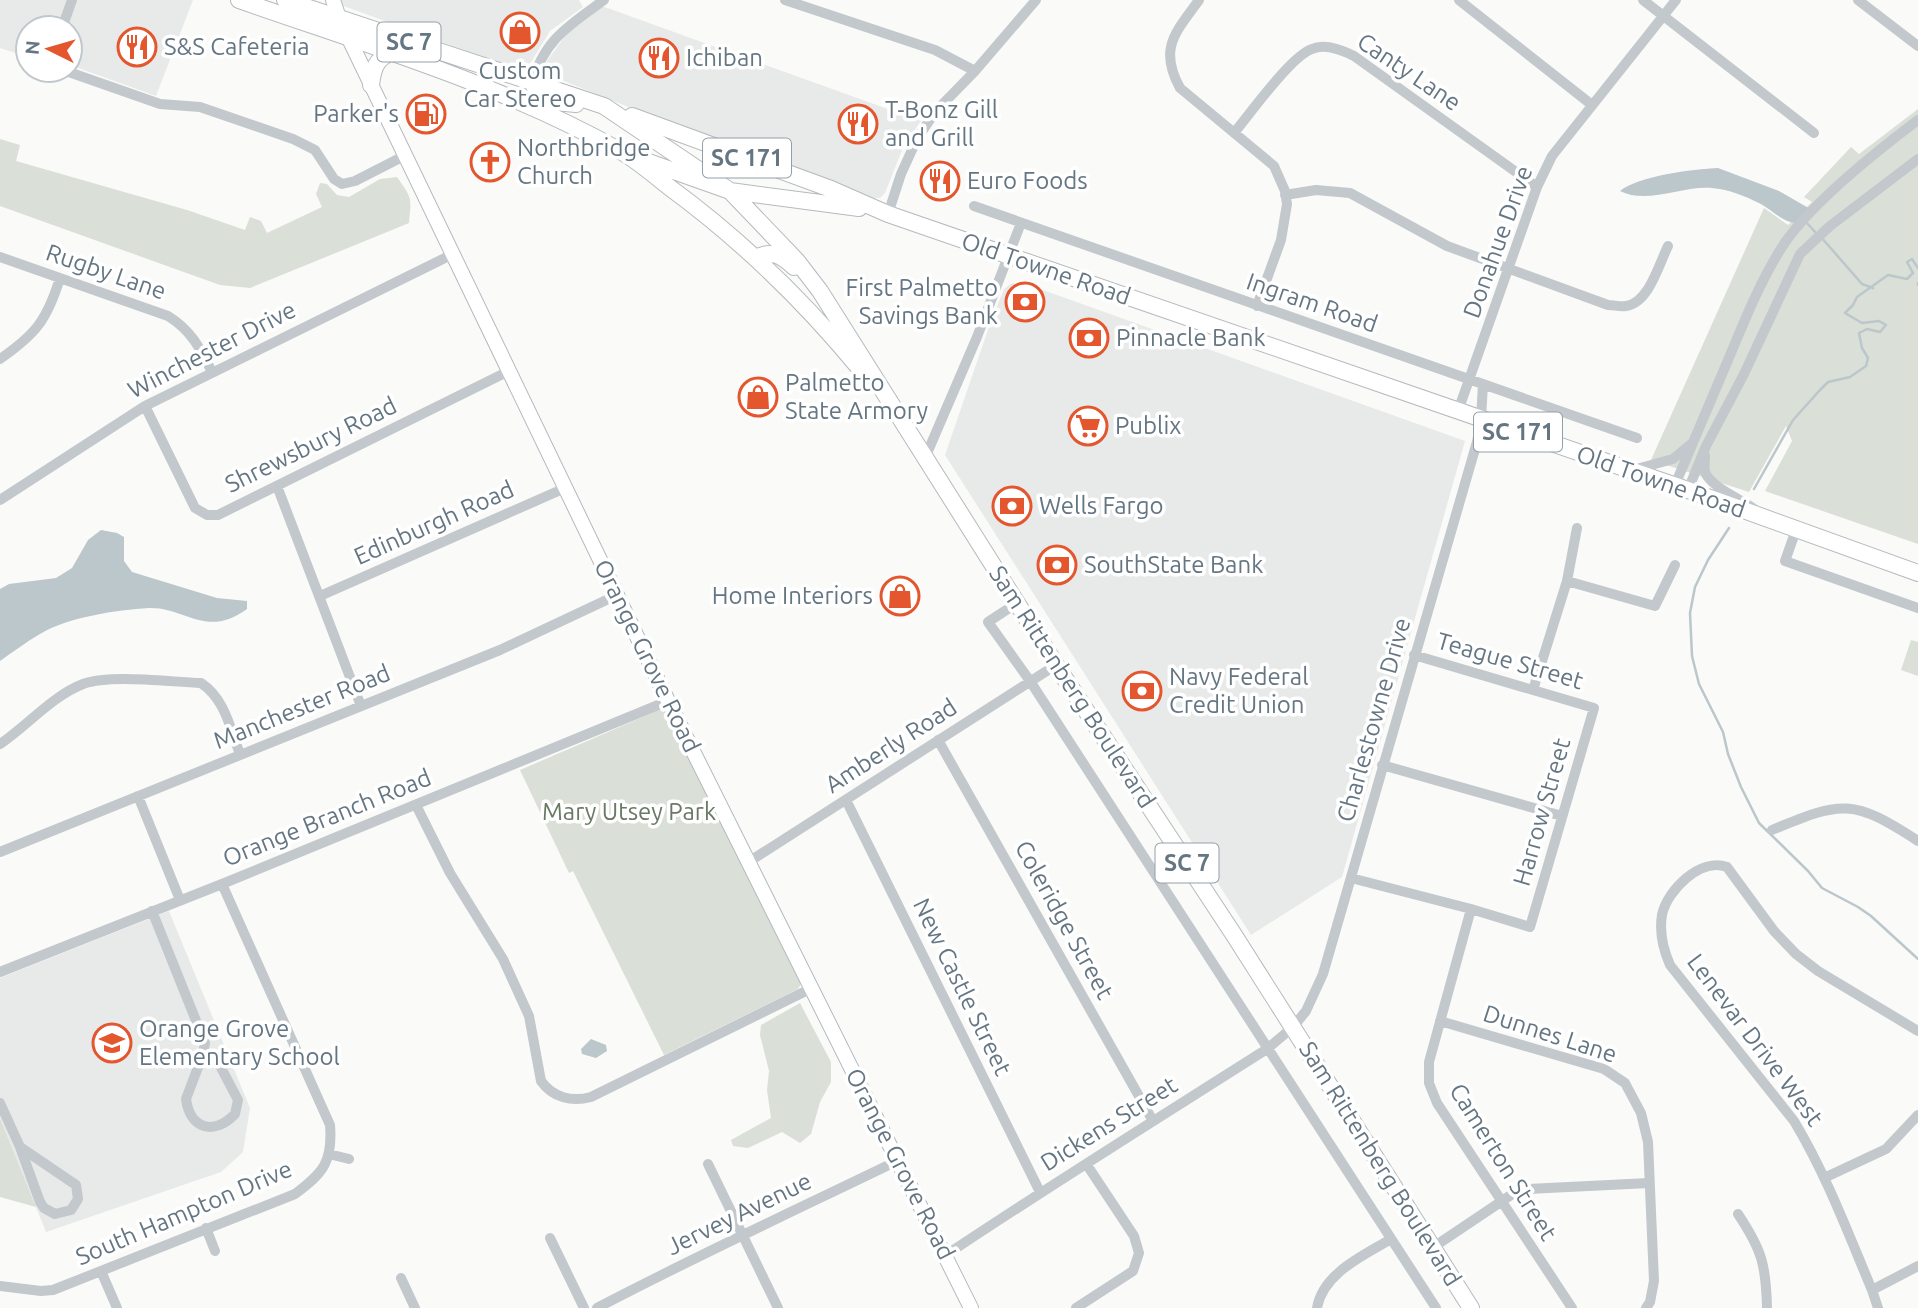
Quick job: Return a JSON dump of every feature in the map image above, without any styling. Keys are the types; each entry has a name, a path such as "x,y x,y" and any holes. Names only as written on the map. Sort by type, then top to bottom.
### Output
{"main road":[{"name":"Sam Rittenberg Boulevard","path":"239,0 478,83 544,112 624,153 701,210 756,258 823,327 901,419"},
{"name":"Sam Rittenberg Boulevard","path":"285,0 604,106 730,191 797,261 820,291 1056,665 1293,1027 1471,1308"},
{"path":"293,0 301,0"},
{"path":"371,85 373,67 378,60 391,52"},
{"path":"478,83 512,87 533,83 544,112 555,102 604,106"},
{"name":"Old Towne Road","path":"604,106 831,189 888,214 1682,488 1918,573"},
{"name":"Old Towne Road","path":"624,153 730,191 855,207 888,214"},
{"path":"756,258 769,253 784,258 820,291"}],"street":[{"name":"Orange Grove Road","path":"333,0 404,156 668,701 971,1308"},
{"path":"533,83 537,67 548,47 566,28 604,0"},
{"path":"785,0 935,50 975,71"},
{"path":"888,214 901,174 917,139 935,112 975,71 1036,0"},
{"path":"1199,0 1174,34 1170,44 1172,73 1180,88 1274,166 1285,195 1286,219 1281,240 1257,306"},
{"path":"1459,0 1592,106"},
{"path":"1643,0 1814,133"},
{"name":"Donahue Drive","path":"1458,411 1537,187 1552,156 1676,0"},
{"path":"1858,0 1918,46"},
{"name":"Canty Lane","path":"1234,133 1295,60 1311,49 1330,48 1354,56 1537,187"},
{"path":"84,77 160,104 200,107 293,139 315,150 334,179 342,184 355,181 404,156"},
{"path":"1682,488 1694,442 1748,312 1782,248 1796,229 1832,193 1918,120"},
{"path":"1682,488 1744,374 1800,254 1830,226 1918,159"},
{"path":"1285,195 1316,190 1350,193 1447,246 1608,305 1628,306 1639,300 1648,288 1668,246"},
{"name":"Ingram Road","path":"974,206 1637,438"},
{"path":"925,458 1021,223"},
{"name":"Winchester Drive","path":"0,500 145,406 453,254"},
{"name":"Rugby Lane","path":"0,257 168,316 179,323 197,342 212,372"},
{"path":"0,359 39,326 52,303 60,278"},
{"name":"Shrewsbury Road","path":"145,406 195,508 207,514 218,515 509,371"},
{"name":"Charlestowne Drive","path":"1293,1027 1306,1011 1323,974 1477,442 1483,384"},
{"path":"1694,442 1706,446"},
{"path":"1629,470 1673,459 1694,442"},
{"path":"1706,446 1704,471 1709,479 1771,521"},
{"path":"276,486 361,706"},
{"name":"Edinburgh Road","path":"320,596 565,488"},
{"path":"1533,690 1567,581 1577,528"},
{"path":"1796,530 1785,561 1918,608"},
{"path":"1567,581 1655,606 1675,565"},
{"name":"Manchester Road","path":"0,852 500,650 617,595"},
{"path":"1017,603 988,622 1030,681 1436,1308"},
{"name":"Teague Street","path":"1414,655 1594,708"},
{"name":"Amberly Road","path":"750,861 1056,665"},
{"path":"0,744 63,695 82,684 100,680 201,683 213,691 221,704 240,754"},
{"name":"Orange Branch Road","path":"0,972 668,701"},
{"name":"Harrow Street","path":"1471,909 1530,927 1594,708"},
{"name":"Coleridge Street","path":"938,740 1153,1121"},
{"path":"1382,765 1562,816"},
{"path":"138,796 180,900"},
{"name":"New Castle Street","path":"846,800 1040,1192"},
{"path":"416,804 450,873 503,959 529,1016 541,1081 557,1095 568,1099 591,1097 812,988"},
{"path":"1772,830 1814,812 1853,808 1872,813 1918,841"},
{"name":"Lenevar Drive West","path":"1878,1308 1824,1178 1794,1121 1670,965 1661,936 1662,914 1670,897 1680,884 1712,864 1727,867 1774,932 1796,954 1818,971 1918,1031"},
{"path":"1351,878 1471,909"},
{"path":"222,884 330,1125 329,1154 349,1159"},
{"name":"Camerton Street","path":"1471,909 1429,1062 1429,1083 1437,1103 1572,1308"},
{"path":"152,911 205,1043 204,1054 186,1099 191,1116 198,1124 207,1128 220,1126 235,1114 238,1100 218,1062 204,1054"},
{"name":"Dunnes Lane","path":"1440,1021 1604,1069 1625,1083 1641,1113 1648,1142 1654,1281 1650,1302 1646,1308"},
{"name":"Dickens Street","path":"946,1255 1040,1192 1087,1165 1267,1049 1293,1027"},
{"path":"0,1103 40,1202 44,1208 55,1214 71,1210 78,1199 76,1185 20,1147"},
{"path":"1824,1178 1886,1149 1918,1115"},
{"name":"South Hampton Drive","path":"0,1286 53,1290 295,1195 324,1169 329,1154"},
{"name":"Jervey Avenue","path":"597,1308 697,1256 899,1160"},
{"path":"708,1164 778,1308"},
{"path":"1076,1308 1133,1271 1139,1253 1134,1236 1087,1165"},
{"path":"1432,1248 1514,1194 1528,1189 1649,1184"},
{"path":"1738,1214 1763,1258 1767,1308"},
{"path":"206,1228 215,1251"},
{"path":"550,1238 584,1308"},
{"path":"1317,1308 1319,1296 1339,1272 1391,1238"},
{"path":"1872,1290 1918,1266"},
{"path":"101,1271 117,1308"},
{"path":"401,1279 415,1308"}],"shaded area":[{"path":"0,0 193,0 156,96 84,70 84,14 14,14 14,52 0,48"},
{"path":"340,0 579,0 583,7 550,31 528,67 521,71 341,5"},
{"path":"602,6 921,121 904,145 885,193 880,198 871,198 663,121 549,75 545,69 547,61 568,32"},
{"path":"1718,168 1779,191 1812,210 1797,223 1730,191 1701,188 1642,196 1620,191 1652,177"},
{"path":"1012,283 1043,290 1465,441 1342,877 1251,935 945,455 990,324 1004,289"},
{"path":"101,530 124,537 124,561 132,572 217,598 247,601 247,609 233,618 208,622 149,608 93,615 51,628 0,661 0,589 9,584 56,578 72,568 88,540"},
{"name":"Orange Grove Elementary School","path":"169,911 250,1108 243,1152 221,1172 46,1232 0,1118 0,978"},
{"path":"591,1039 606,1045 607,1051 596,1058 582,1054 581,1049"}],"green space":[{"path":"1918,109 1918,544 1765,491 1792,441 1786,426 1749,492 1651,460 1764,208 1788,225 1812,202 1804,197 1851,147 1859,154"},
{"path":"0,139 20,145 16,161 187,210 245,230 250,217 261,221 267,233 322,207 316,194 320,183 327,184 337,195 349,197 380,179 397,177 410,199 409,223 250,288 220,285 0,206"},
{"path":"1911,640 1918,642 1918,676 1901,670"},
{"name":"Mary Utsey Park","path":"659,710 667,711 801,978 798,989 664,1055 573,871 569,873 520,770"},
{"path":"800,1003 831,1062 831,1082 820,1102 811,1134 800,1143 782,1132 748,1148 733,1146 731,1140 771,1118 767,1090 769,1071 760,1035 761,1025"},
{"path":"0,1118 36,1207 0,1197"}],"waterway":[{"path":"1806,222 1816,233"},
{"path":"1821,237 1862,284 1873,288"},
{"path":"1754,489 1793,420 1820,390 1828,382 1850,377 1866,366 1868,358 1862,348 1859,333 1867,329 1880,332 1886,325 1879,321 1862,323 1845,313 1857,297 1888,275 1907,279 1913,273 1907,262 1912,259 1918,268"},
{"path":"1729,528 1708,560 1695,587 1690,613 1692,656 1699,684 1723,732 1741,787 1759,823 1822,888 1871,916 1918,959"}],"place":[{"name":"Custom Car Stereo","path":"520,32"},
{"name":"S&S Cafeteria","path":"137,47"},
{"name":"Ichiban","path":"659,58"},
{"name":"Parker's","path":"426,114"},
{"name":"T-Bonz Gill and Grill","path":"858,124"},
{"name":"Northbridge Church","path":"490,162"},
{"name":"Euro Foods","path":"940,181"},
{"name":"First Palmetto Savings Bank","path":"1025,302"},
{"name":"Pinnacle Bank","path":"1089,338"},
{"name":"Palmetto State Armory","path":"758,397"},
{"name":"Publix","path":"1088,426"},
{"name":"Wells Fargo","path":"1012,506"},
{"name":"SouthState Bank","path":"1057,565"},
{"name":"Home Interiors","path":"900,596"},
{"name":"Navy Federal Credit Union","path":"1142,691"},
{"name":"Orange Grove Elementary School","path":"112,1043"}]}
